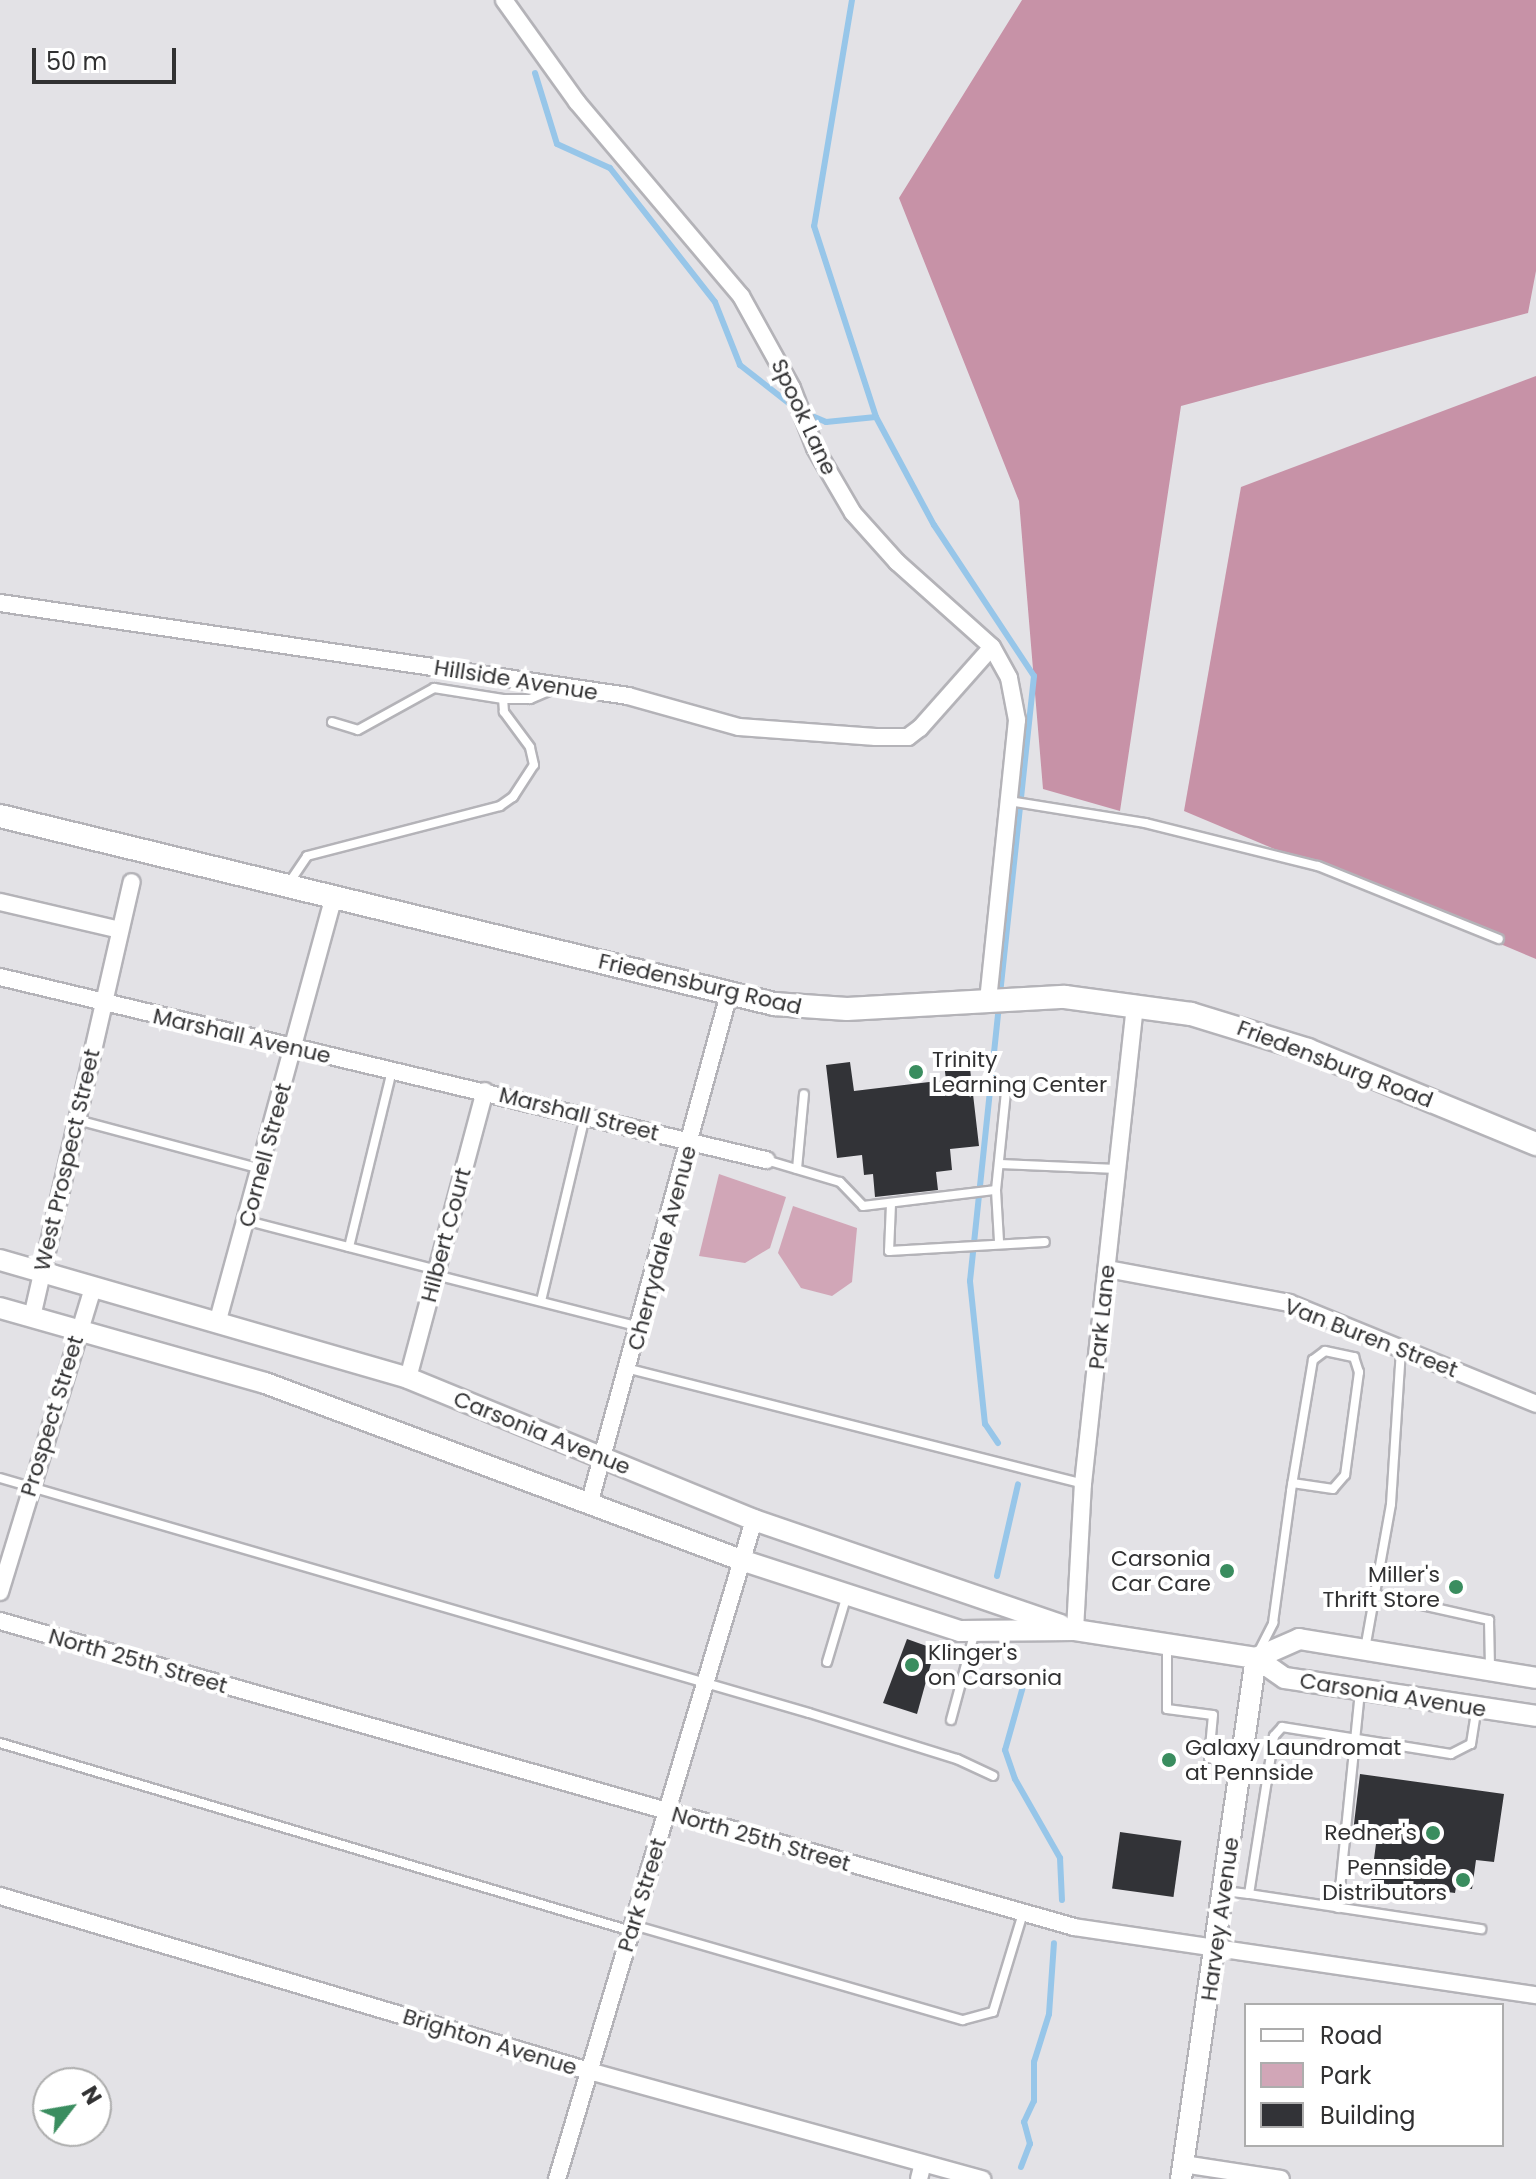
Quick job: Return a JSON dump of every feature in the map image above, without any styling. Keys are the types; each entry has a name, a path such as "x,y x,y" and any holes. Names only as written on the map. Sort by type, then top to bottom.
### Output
{"main road":[{"name":"Friedensburg Road","path":"0,816 289,884 729,994 810,1009 1065,997 1135,1004 1255,1031 1536,1144"}],"street":[{"name":"Spook Lane","path":"504,0 577,102 741,296 792,388 815,448 853,513 897,562 992,647 1016,703 988,999"},
{"name":"Hillside Avenue","path":"0,603 557,688 628,696 769,731 908,737 992,647"},
{"name":"West Prospect Street","path":"32,1317 132,882"},
{"name":"Cornell Street","path":"218,1320 248,1221 334,896"},
{"path":"0,902 120,930"},
{"name":"Marshall Avenue","path":"0,977 293,1049 485,1091"},
{"name":"Cherrydale Avenue","path":"590,1501 630,1369 729,994"},
{"name":"Park Lane","path":"1075,1630 1083,1484 1135,1004"},
{"name":"Marshall Street","path":"485,1091 766,1160"},
{"name":"Hilbert Court","path":"408,1378 485,1091"},
{"name":"Carsonia Avenue","path":"0,1260 41,1274 218,1320 408,1378 754,1520 1075,1630"},
{"name":"Van Buren Street","path":"1108,1269 1289,1303 1536,1404"},
{"name":"Prospect Street","path":"0,1592 29,1486 93,1287"},
{"name":"Carsonia Avenue","path":"0,1308 78,1333 265,1383 590,1501 741,1560 960,1631 1075,1630 1256,1658 1285,1678 1536,1716"},
{"name":"Park Street","path":"557,2179 702,1685 754,1520"},
{"name":"North 25th Street","path":"0,1621 1081,1928 1536,1995"},
{"name":"Carsonia Avenue","path":"1256,1658 1299,1639 1536,1678"},
{"name":"Harvey Avenue","path":"1182,2172 1256,1658"},
{"name":"Brighton Avenue","path":"0,1896 921,2171 982,2179"},
{"path":"1182,2172 1281,2179"}],"lane":[{"path":"332,722 358,730 434,688 503,699 530,699 557,688"},
{"path":"289,884 307,856 500,806 513,797 534,765 530,747 504,712 503,699"},
{"path":"1008,801 1145,823 1318,866 1499,939"},
{"path":"349,1247 392,1071"},
{"path":"999,1241 996,1190 1006,1091"},
{"path":"797,1169 804,1094"},
{"path":"541,1301 585,1117"},
{"path":"75,1120 262,1169"},
{"path":"766,1160 840,1182 863,1206 996,1190"},
{"path":"1000,1164 1118,1170"},
{"path":"891,1204 889,1251 999,1241 1045,1242"},
{"path":"248,1221 641,1327"},
{"path":"1365,1650 1391,1504 1401,1349"},
{"path":"1256,1658 1273,1623 1292,1483 1313,1360 1325,1351 1354,1357 1359,1372 1345,1475 1333,1489 1292,1483"},
{"path":"630,1369 1083,1484"},
{"path":"0,1478 883,1736 993,1776"},
{"path":"827,1662 847,1594"},
{"path":"1377,1595 1489,1620 1490,1670"},
{"path":"951,1720 975,1630"},
{"path":"1167,1644 1167,1709 1213,1715 1209,1758 1241,1766"},
{"path":"1338,1908 1361,1690"},
{"path":"1249,1894 1274,1736 1282,1727 1451,1754 1464,1751 1471,1744 1477,1707"},
{"path":"0,1743 632,1928 963,2020 993,2012 1023,1913"},
{"path":"1224,1891 1481,1929"}],"green space":[{"path":"719,1174 786,1197 770,1248 745,1263 699,1256"},
{"path":"793,1206 857,1228 852,1282 832,1296 801,1288 778,1253"}],"shaded area":[{"path":"1022,0 1536,0 1536,271 1528,313 1181,406 1120,811 1043,789 1019,501 899,198"},
{"path":"1536,376 1536,959 1184,811 1241,487"}],"building":[{"path":"968,1051 979,1146 950,1149 952,1170 936,1172 938,1190 875,1197 873,1174 864,1175 862,1155 837,1158 826,1065 850,1062 854,1091 946,1080 943,1055"},
{"name":"Klinger's on Carsonia","path":"907,1639 935,1649 917,1714 883,1703"},
{"path":"1360,1774 1504,1794 1494,1862 1476,1860 1472,1889 1456,1887 1455,1893 1371,1882 1377,1836 1353,1832"},
{"path":"1120,1832 1181,1841 1173,1897 1112,1888"}],"waterway":[{"path":"852,0 814,226 876,417"},
{"path":"535,73 557,144 610,168 715,302 740,365 795,408"},
{"path":"805,413 826,422 876,417 934,525 1034,676 1000,994"},
{"path":"998,1443 985,1424 970,1281 999,1005"},
{"path":"997,1576 1018,1484"},
{"path":"1026,1676 1005,1750 1015,1779 1060,1858 1062,1900"},
{"path":"1021,2167 1030,2144 1024,2122 1034,2101 1034,2062 1049,2014 1054,1943"}],"place":[{"name":"Trinity Learning Center","path":"916,1072"},
{"name":"Carsonia Car Care","path":"1227,1571"},
{"name":"Miller's Thrift Store","path":"1456,1587"},
{"name":"Klinger's on Carsonia","path":"912,1665"},
{"name":"Galaxy Laundromat at Pennside","path":"1169,1760"},
{"name":"Redner's","path":"1433,1833"},
{"name":"Pennside Distributors","path":"1463,1880"}]}
